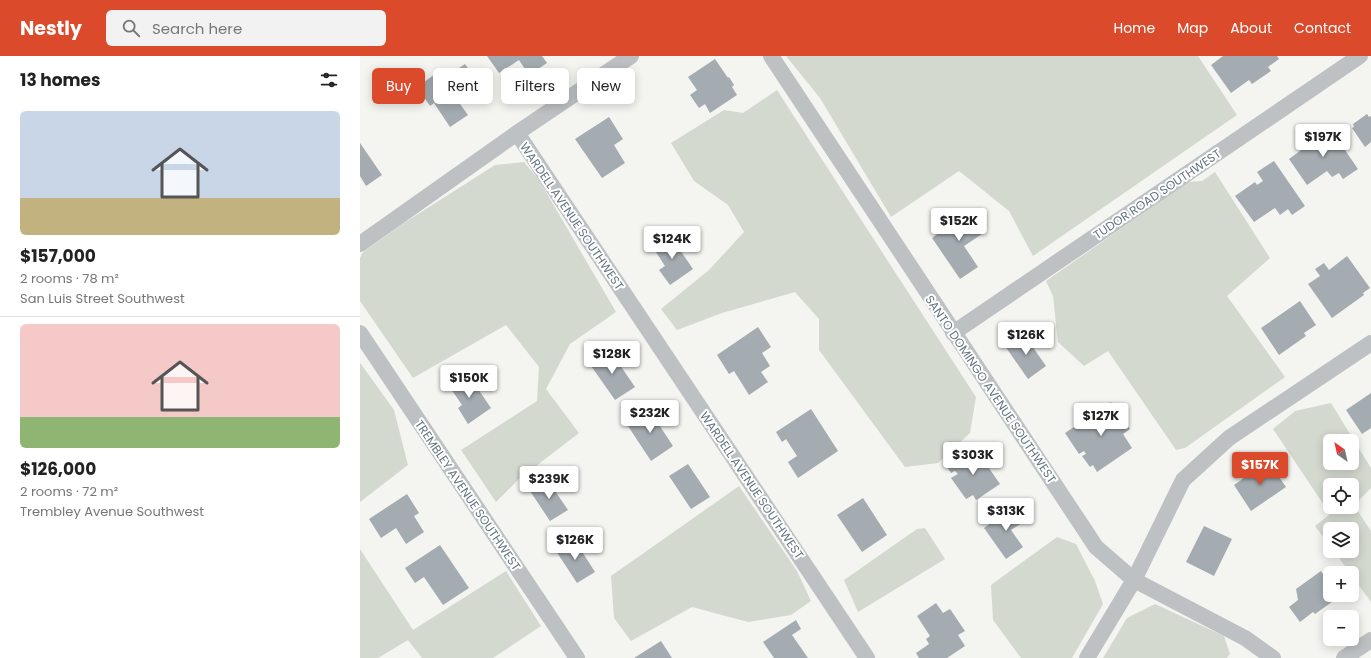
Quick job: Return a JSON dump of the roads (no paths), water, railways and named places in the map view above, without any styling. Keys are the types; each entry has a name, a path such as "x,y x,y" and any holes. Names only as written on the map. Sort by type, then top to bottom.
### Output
{"street":[{"path":"360,244 517,133 631,56"},
{"name":"SANTO DOMINGO AVENUE SOUTHWEST","path":"771,56 1096,547 1134,580 1245,638 1273,658"},
{"name":"TUDOR ROAD SOUTHWEST","path":"954,333 1360,56"},
{"name":"WARDELL AVENUE SOUTHWEST","path":"517,133 867,658"},
{"name":"TREMBLEY AVENUE SOUTHWEST","path":"360,333 577,658"},
{"path":"1087,658 1134,580 1183,480 1229,438 1371,343"},
{"path":"1344,658 1371,640"}]}
